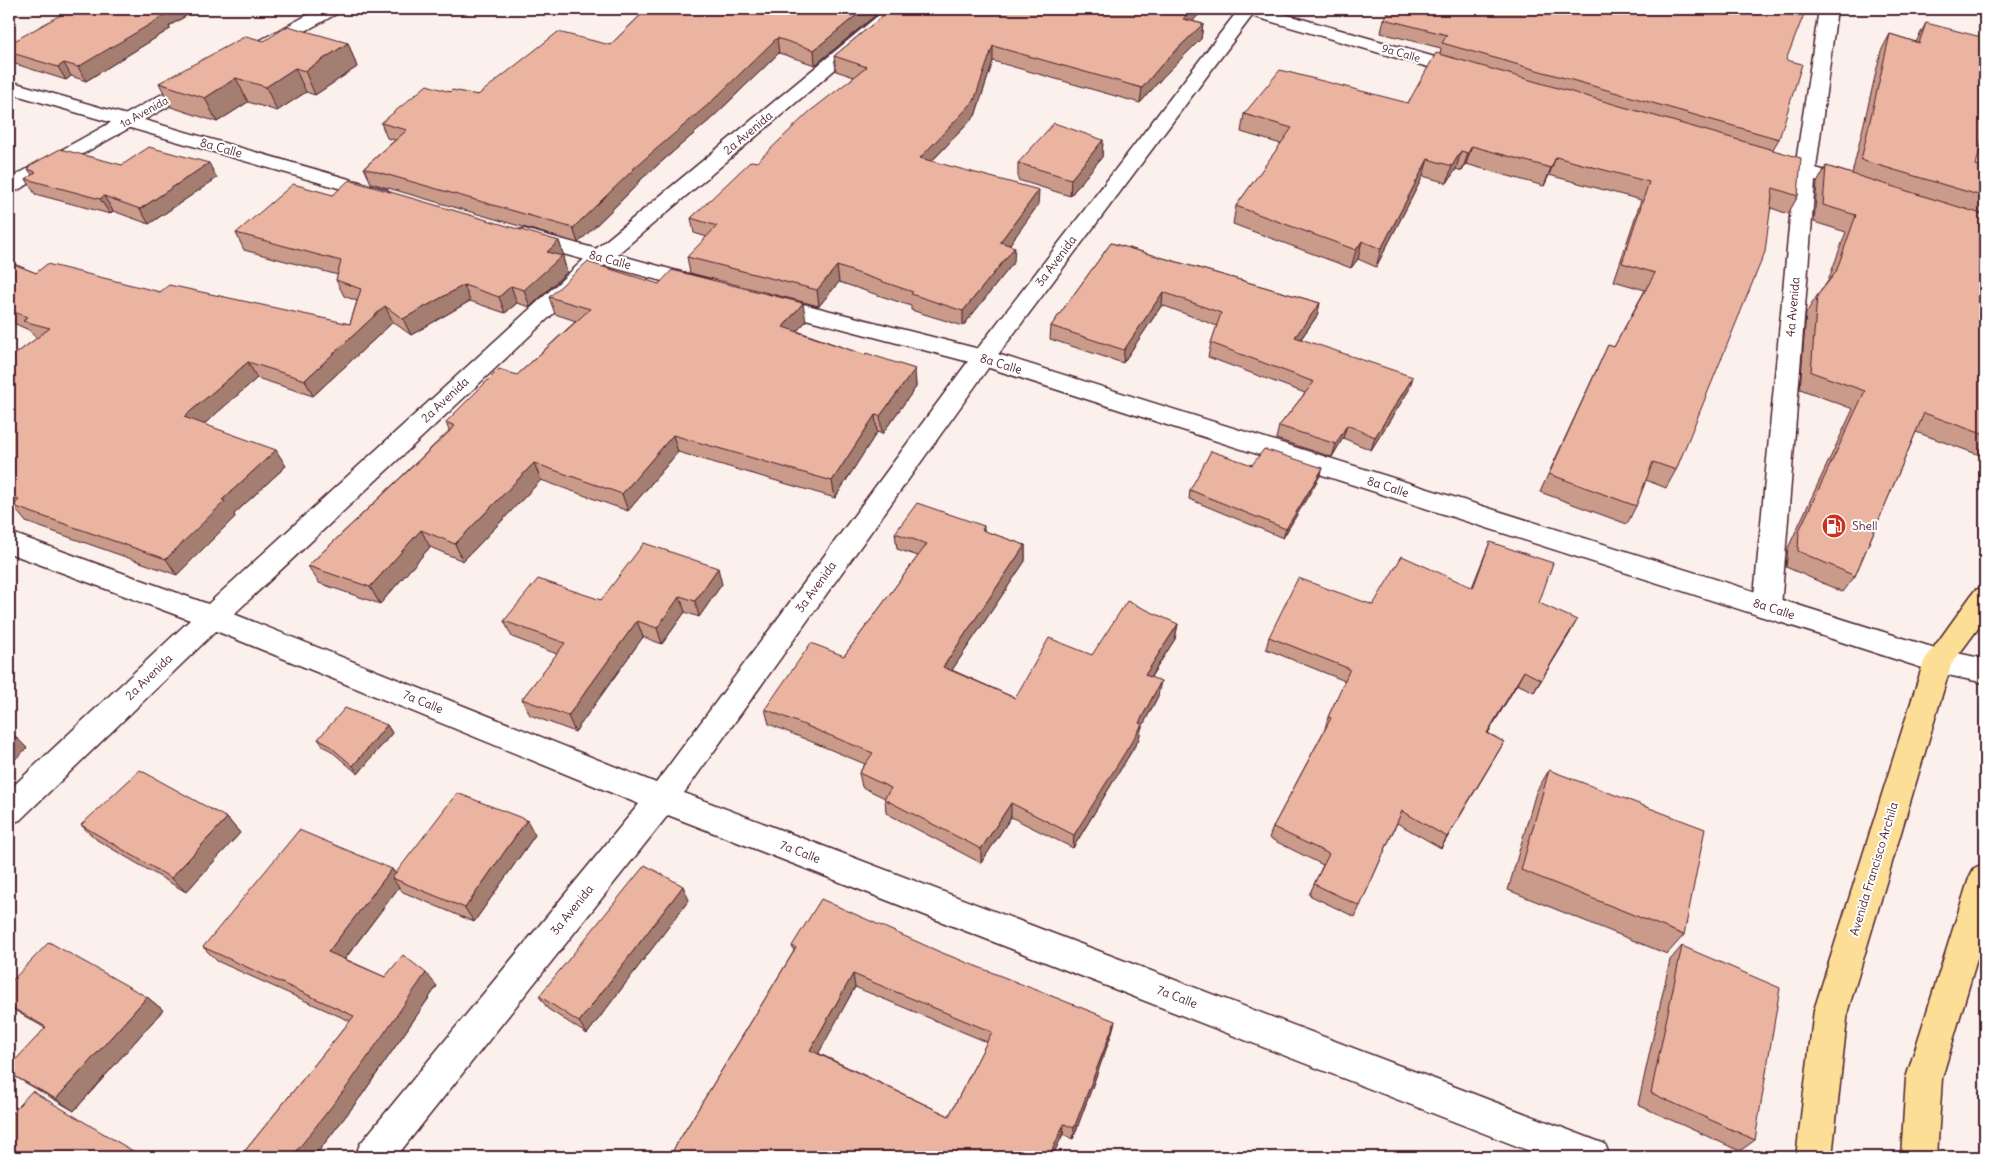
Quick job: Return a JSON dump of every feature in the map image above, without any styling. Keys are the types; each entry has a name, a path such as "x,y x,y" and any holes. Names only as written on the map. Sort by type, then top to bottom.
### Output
{"main road":[{"name":"Avenida Francisco Archila","path":"1814,1157 1831,1010 1938,661 1985,598"},
{"path":"1919,1157 1924,1078 1985,878"}],"street":[{"path":"247,56 332,9"},
{"name":"2a Avenida","path":"9,810 212,617 599,258 897,9"},
{"name":"9a Calle","path":"1248,9 1488,79"},
{"name":"3a Avenida","path":"373,1157 662,798 983,358 1248,9"},
{"name":"4a Avenida","path":"1767,607 1805,171 1828,9"},
{"name":"1a Avenida","path":"9,187 213,74"},
{"name":"8a Calle","path":"9,87 401,200"},
{"path":"1748,154 1872,191"},
{"name":"8a Calle","path":"504,230 599,258 983,358 1938,661 1985,671"},
{"name":"7a Calle","path":"9,542 212,617 662,798 1592,1157"}],"building":[{"path":"71,9 169,9 160,15 164,16 78,67 64,63 58,67 9,52 9,44"},
{"path":"647,9 864,9 814,50 777,38 710,103 633,169 573,228 364,168 407,130 381,123 427,85 450,92 452,90 478,95 558,32 610,45"},
{"path":"891,9 1192,9 1183,19 1203,24 1163,63 1142,88 993,46 974,101 920,158 1039,190 1000,242 1015,247 963,311 837,266 817,290 687,257 717,226 691,218 751,161 757,162 809,112 867,67 834,56"},
{"path":"1391,9 1550,9 1567,13 1571,9 1806,9 1786,60 1802,64 1779,139 1442,43 1447,35 1384,19"},
{"path":"1926,23 1981,37 1985,32 1985,129 1976,165 1985,168 1985,197 1861,160 1890,34 1919,43"},
{"path":"288,26 348,43 305,71 295,68 266,87 236,78 205,98 159,83 246,36 264,41"},
{"path":"1436,53 1801,158 1798,196 1773,188 1765,252 1676,470 1653,462 1636,506 1549,474 1608,345 1614,347 1655,273 1622,263 1649,182 1556,157 1551,168 1472,146 1468,153 1461,151 1452,166 1428,159 1381,249 1362,241 1356,250 1236,206 1292,128 1244,114 1280,70 1408,103"},
{"path":"1054,123 1103,140 1071,179 1018,163"},
{"path":"149,147 209,163 140,209 104,196 100,199 26,179 36,172 28,169 29,166 60,149 122,165"},
{"path":"1826,166 1985,215 1985,435 1924,413 1855,576 1798,551 1799,531 1865,391 1811,372 1817,296 1836,272 1856,215 1823,205"},
{"path":"349,180 559,241 547,252 562,256 524,290 511,286 499,297 464,285 403,319 385,306 305,380 248,362 184,417 276,450 222,500 225,501 166,559 13,506 19,500 9,497 9,359 50,328 23,321 27,317 9,310 9,262 36,273 47,264 160,292 169,285 350,324 361,289 336,280 341,261 236,233 293,184 333,195"},
{"path":"1111,243 1320,303 1295,337 1413,377 1375,437 1347,425 1336,444 1279,426 1314,382 1211,343 1221,313 1163,292 1124,350 1051,326"},
{"path":"587,262 659,284 672,270 803,303 783,327 865,355 866,353 915,369 880,416 875,415 832,481 673,435 622,494 534,463 455,544 421,530 370,587 308,566 455,426 446,422 499,369 517,375 590,309 549,297"},
{"path":"1264,449 1323,468 1286,529 1190,490 1211,451 1252,465"},
{"path":"917,503 984,526 982,530 1025,545 943,667 1015,698 1049,638 1092,655 1127,601 1178,624 1145,675 1161,681 1139,723 1142,725 1074,835 1011,803 981,849 884,799 891,788 859,773 873,753 765,709 811,643 844,656 927,544 895,533"},
{"path":"1490,542 1553,563 1539,603 1577,620 1541,680 1524,671 1487,733 1504,742 1447,837 1402,811 1360,906 1314,884 1329,854 1273,827 1331,718 1328,717 1350,669 1269,637 1298,578 1373,605 1402,556 1473,588"},
{"path":"644,543 718,568 695,601 680,596 657,628 637,621 568,716 522,699 565,643 504,621 538,579 601,600"},
{"path":"345,708 387,725 353,766 325,742 318,739"},
{"path":"140,770 227,818 171,878 81,825"},
{"path":"1549,770 1705,829 1684,935 1521,870"},
{"path":"457,793 527,820 465,908 392,878"},
{"path":"299,830 392,869 328,952 385,977 403,955 426,973 349,1084 292,1157 240,1157 354,1016 203,947"},
{"path":"645,865 683,886 579,1022 539,996"},
{"path":"821,899 940,952 1115,1021 1074,1128 1064,1124 1049,1157 669,1157 796,948 792,946","holes":["853,974 992,1032 949,1116 810,1050"]},
{"path":"49,942 147,997 56,1099 9,1073 9,1067 46,1027 9,1006 9,984"},
{"path":"1682,946 1780,988 1755,1140 1651,1093"},
{"path":"32,1091 133,1151 127,1157 9,1157 9,1116"}],"place":[{"name":"Shell","path":"1834,526"}]}
